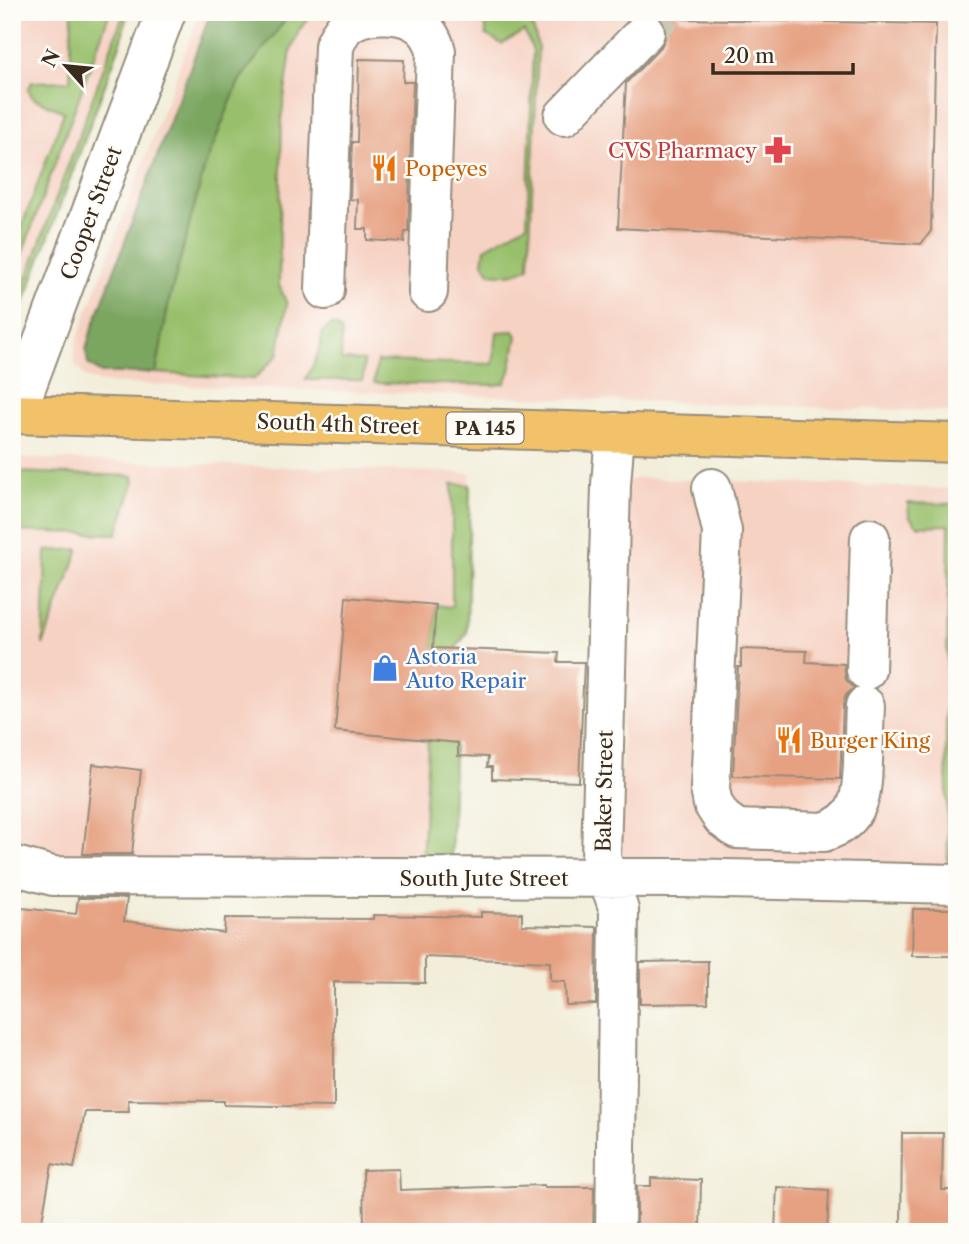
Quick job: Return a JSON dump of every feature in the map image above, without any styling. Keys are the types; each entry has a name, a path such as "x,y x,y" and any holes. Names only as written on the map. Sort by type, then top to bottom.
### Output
{"main road":[{"name":"South 4th Street","path":"14,414 957,443"}],"lane":[{"name":"Cooper Street","path":"14,414 166,12"},
{"path":"325,290 334,46 345,27 360,17 383,16 413,20 433,40 436,51 428,292"},
{"path":"566,75 638,22"},
{"path":"564,116 638,22"},
{"name":"Baker Street","path":"615,432 611,485 601,858 619,910 615,1232"},
{"path":"712,488 722,531 710,789 713,804 722,818 737,829 824,832 835,828 857,807 863,790 870,538"},
{"name":"South Jute Street","path":"12,865 53,876 680,878 957,884"}],"shaded area":[{"path":"12,12 132,12 12,335"},
{"path":"200,12 957,12 957,412 101,383 86,377 76,367 76,342"},
{"path":"12,458 470,473 467,633 457,647 451,865 290,864 34,856 12,848"},
{"path":"638,478 957,489 957,864 628,865 622,862 626,482"}],"green space":[{"path":"72,12 110,12 12,282 12,253 64,112 33,98 28,90 32,82 70,81"},
{"path":"127,12 122,39 12,335 12,319 123,15"},
{"path":"211,12 291,12 239,81 205,166 169,301 156,373 101,373 88,364 86,350 90,335"},
{"path":"291,12 314,12 299,30 291,51 282,113 279,285 287,304 278,355 254,379 156,373 169,301 205,166 239,81"},
{"path":"511,12 527,19 538,47 529,267 515,273 501,274 490,273 483,263 485,248 527,224 533,50 524,31 502,44 486,35 485,17 490,13"},
{"path":"331,325 342,332 341,360 364,361 363,380 305,380 317,357 323,331"},
{"path":"514,331 517,336 505,383 374,383 377,361 493,364 497,332"},
{"path":"12,472 133,476 134,483 117,534 12,531"},
{"path":"452,484 470,485 467,633 457,647 451,865 422,864 428,743 425,740 436,605 452,607"},
{"path":"908,503 957,504 957,864 948,863 946,734 949,525 918,526 909,516"},
{"path":"79,549 43,645 46,551"}],"building":[{"name":"CVS Pharmacy","path":"653,12 675,12 681,19 936,24 931,231 921,244 618,228 626,83 661,47 666,37 666,25 661,17"},
{"name":"Popeyes","path":"359,59 404,60 403,82 413,82 408,232 405,232 404,242 367,240 367,229 357,229 358,200 350,199 352,142 357,142"},
{"path":"346,597 436,605 433,648 559,653 558,662 584,662 579,782 492,779 492,767 487,767 488,757 458,756 458,743 335,731"},
{"name":"Burger King","path":"741,649 807,651 806,662 844,664 846,680 854,688 846,695 843,705 840,779 733,776"},
{"path":"93,764 141,770 132,854 83,854"},
{"path":"78,898 127,898 124,921 224,933 225,918 373,919 373,915 481,917 481,912 522,913 522,925 597,927 596,1004 566,1005 565,982 550,981 550,962 425,957 425,983 334,982 334,1107 224,1105 224,1101 128,1100 129,1112 85,1112 74,1168 52,1164 40,1232 12,1232 12,974 22,908 76,914"},
{"path":"913,909 957,909 956,956 912,956"},
{"path":"708,961 708,1003 640,1004 640,962"},
{"path":"902,1133 943,1133 942,1190 954,1190 954,1232 901,1232"},
{"path":"399,1169 400,1190 544,1185 594,1187 593,1232 364,1232 363,1170"},
{"path":"651,1178 701,1180 700,1232 637,1232 637,1186 651,1186"},
{"path":"777,1187 829,1190 827,1232 775,1232"}],"tunnel":[{"path":"645,32 665,12"}],"place":[{"name":"CVS Pharmacy","path":"778,150"},
{"name":"Popeyes","path":"384,168"},
{"name":"Astoria Auto Repair","path":"385,668"},
{"name":"Burger King","path":"789,740"}]}
